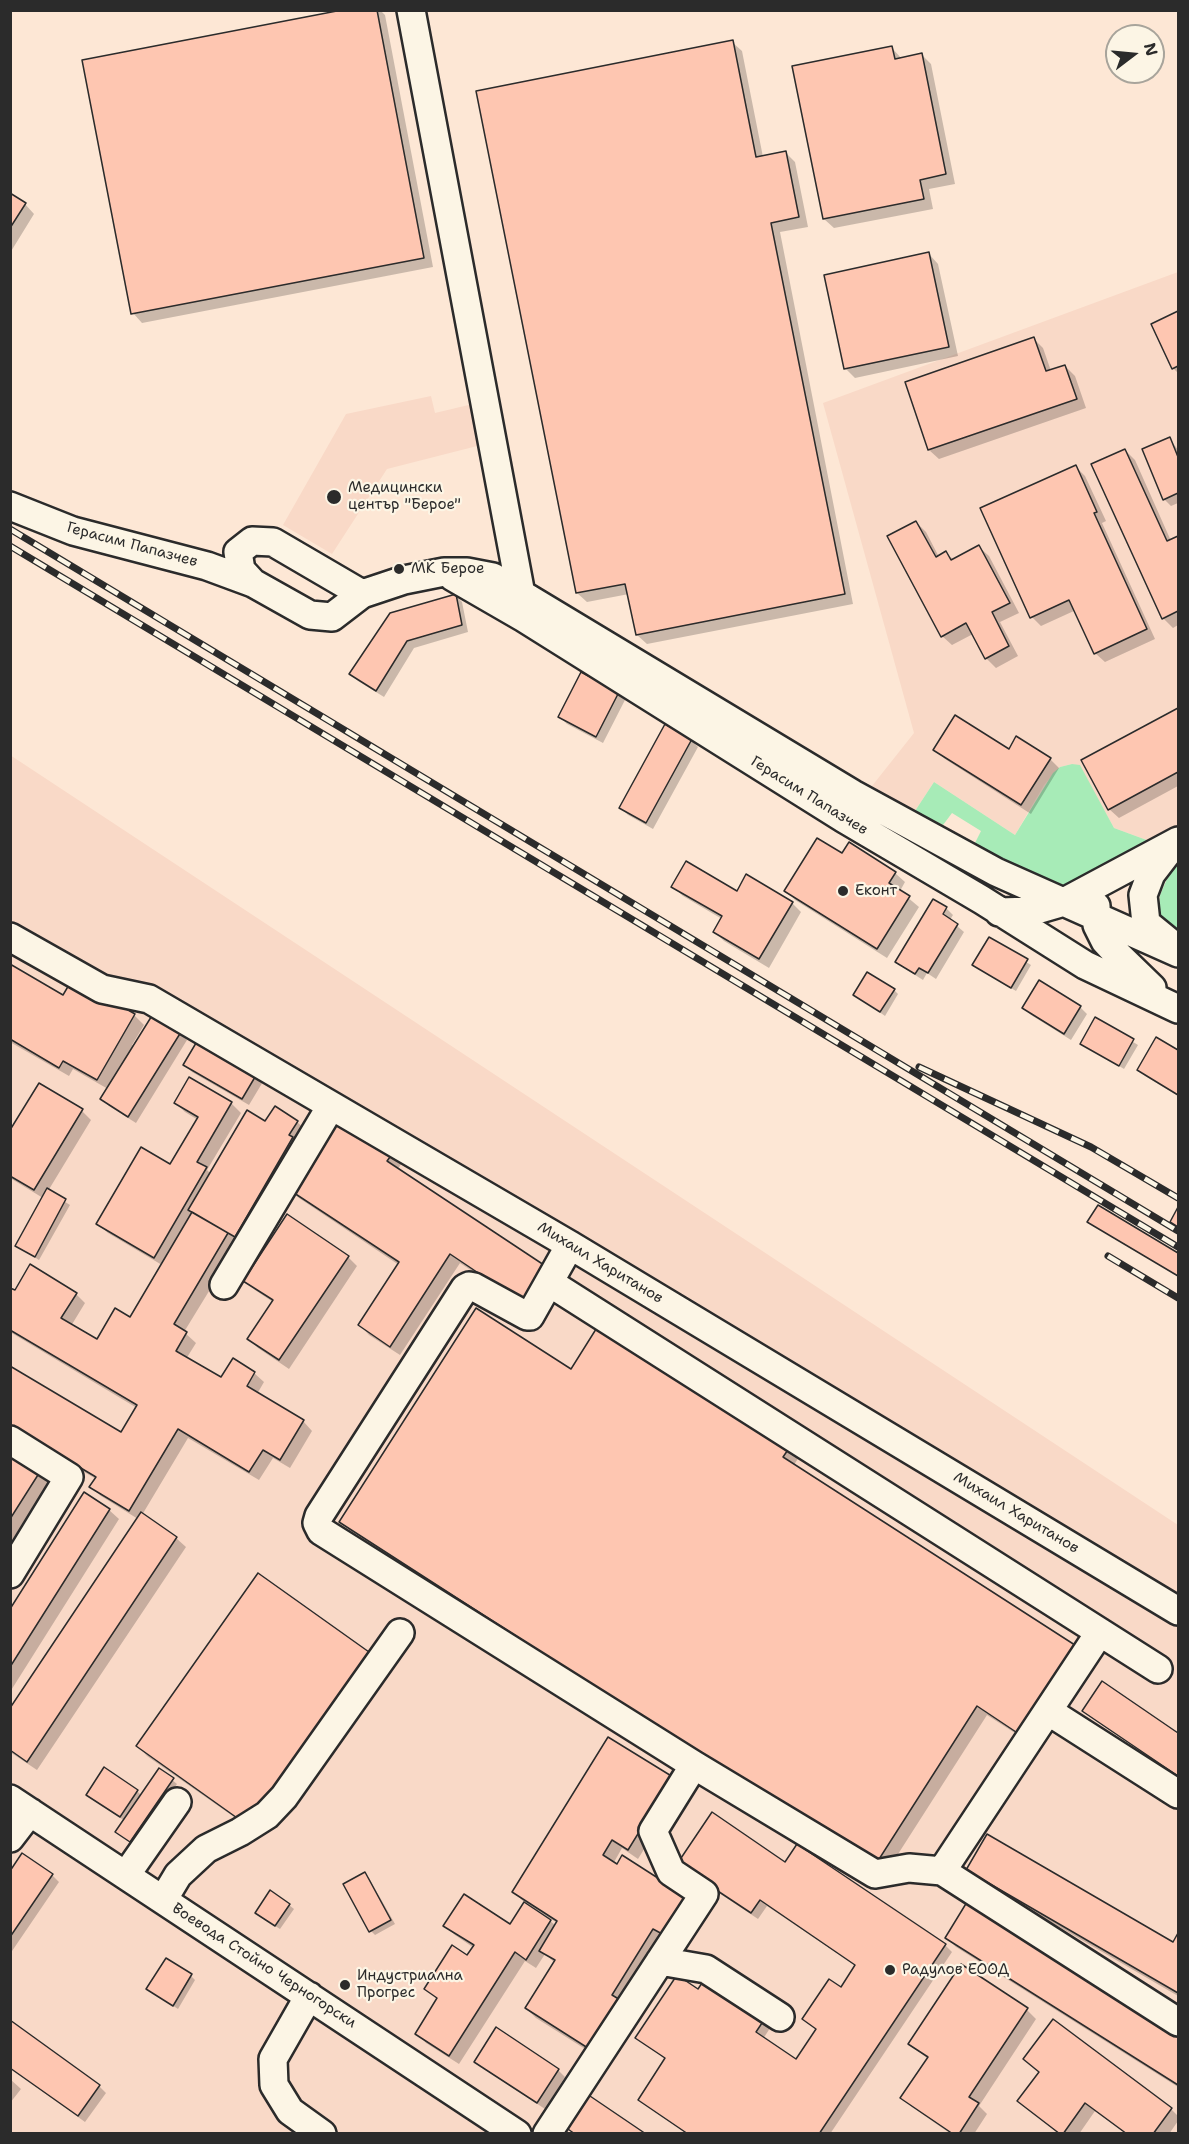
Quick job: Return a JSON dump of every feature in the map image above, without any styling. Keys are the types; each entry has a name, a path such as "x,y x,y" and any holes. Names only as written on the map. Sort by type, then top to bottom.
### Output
{"street":[{"path":"411,10 523,607"},
{"name":"Герасим Папазчев","path":"10,506 73,531 207,566 253,583 310,615 332,617 362,594 404,580 444,572 523,607 848,806 999,912 1084,964 1173,1006"},
{"path":"253,583 241,570 238,552 252,541 273,542 362,594"},
{"name":"Герасим Папазчев","path":"848,806 1179,951"},
{"path":"999,912 1033,911 1064,902 1177,842"},
{"path":"1177,842 1151,874 1143,895 1146,923 1179,951"},
{"path":"1104,882 1096,900 1095,915 1105,941 1173,1006"},
{"name":"Михаил Хаританов","path":"10,937 102,989 149,999 570,1245 1179,1611"},
{"path":"224,1286 331,1106"},
{"path":"570,1245 530,1316 474,1287 465,1288 319,1516 317,1523 321,1531 694,1765 875,1874 909,1868 942,1871 1179,2022"},
{"path":"550,1283 1158,1669"},
{"path":"10,1440 69,1477 10,1574"},
{"path":"942,1871 1100,1632"},
{"path":"163,1900 178,1875 206,1849 267,1815 284,1797 400,1633"},
{"path":"1048,1710 1179,1794"},
{"path":"547,2133 704,1894 671,1872 653,1831 694,1765"},
{"path":"126,1875 177,1802"},
{"path":"10,1838 20,1805"},
{"name":"Воевода Стойно Черногорски","path":"20,1805 517,2133"},
{"path":"660,1961 706,1969 780,2017"},
{"path":"309,1996 273,2059 274,2085 290,2111 322,2133"}],"shaded area":[{"path":"1178,272 1178,827 1152,842 1114,828 1080,766 1072,764 1060,767 1044,785 1015,835 934,782 915,811 872,786 914,733 823,403"},
{"name":"Медицински център \"Берое\"","path":"431,396 435,413 477,403 485,444 387,469 332,554 283,525 346,414"},
{"path":"10,755 1178,1525 1178,2133 11,2133"}],"green space":[{"path":"1080,765 1114,828 1152,842 1067,893 973,847 981,831 952,813 943,825 915,811 934,782 1015,835 1053,773 1060,767"},
{"path":"1178,863 1178,933 1162,922 1159,909 1160,895"}],"building":[{"path":"342,10 377,10 424,258 131,314 82,60"},
{"path":"733,40 756,157 786,151 799,217 771,223 845,594 636,635 625,584 576,593 476,91"},
{"path":"892,46 895,59 922,53 946,174 920,180 924,199 823,219 792,66"},
{"path":"10,193 26,203 10,228"},
{"path":"929,252 949,347 844,369 824,275"},
{"path":"1178,311 1178,366 1172,369 1151,324"},
{"path":"1034,337 1046,371 1065,365 1077,399 928,450 905,382"},
{"path":"1170,437 1178,457 1178,493 1163,500 1142,449"},
{"path":"1125,449 1167,541 1178,536 1178,611 1162,619 1091,464"},
{"path":"1076,465 1097,512 1094,513 1147,629 1094,654 1069,600 1030,618 980,508"},
{"path":"916,521 936,557 946,551 951,560 979,545 1010,603 992,612 1009,646 985,659 966,623 941,637 887,536"},
{"path":"456,594 462,625 407,641 376,691 349,674 390,613"},
{"path":"581,672 619,692 596,737 558,717"},
{"path":"1178,708 1178,772 1108,810 1081,760"},
{"path":"955,715 1009,749 1016,736 1051,758 1021,805 933,750"},
{"path":"665,724 692,739 646,823 619,808"},
{"path":"817,838 842,853 849,842 896,872 889,883 910,896 877,949 784,891"},
{"path":"686,861 737,891 746,874 793,902 759,959 713,932 722,916 671,887"},
{"path":"933,899 947,907 943,914 958,924 928,973 919,968 915,974 895,962"},
{"path":"989,937 1028,959 1011,988 972,965"},
{"path":"10,964 63,995 73,978 135,1014 97,1080 63,1061 59,1068 10,1039"},
{"path":"867,972 895,989 880,1012 853,995"},
{"path":"1039,980 1081,1006 1064,1034 1022,1008"},
{"path":"153,1014 181,1032 128,1117 100,1099"},
{"path":"1095,1017 1134,1039 1119,1066 1080,1044"},
{"path":"1156,1037 1178,1050 1178,1095 1137,1070"},
{"path":"199,1038 258,1072 242,1099 183,1065"},
{"path":"189,1077 232,1102 197,1162 207,1167 154,1258 96,1224 141,1147 170,1164 198,1117 174,1103"},
{"path":"39,1083 83,1109 34,1190 10,1176 10,1130"},
{"path":"275,1106 298,1121 289,1135 293,1137 235,1237 188,1210 247,1110 265,1121"},
{"path":"336,1115 393,1153 387,1161 547,1267 523,1303 450,1254 390,1347 358,1325 399,1262 288,1189"},
{"path":"47,1188 66,1199 35,1257 15,1246"},
{"path":"1098,1205 1178,1253 1178,1276 1087,1222"},
{"path":"1178,1207 1178,1227 1170,1222"},
{"path":"192,1212 228,1233 174,1324 187,1332 176,1351 221,1377 233,1358 255,1372 247,1386 304,1420 280,1460 263,1450 249,1472 178,1429 129,1511 89,1487 96,1477 10,1426 10,1366 121,1432 137,1405 10,1330 10,1288 15,1290 30,1264 77,1293 61,1318 97,1339 115,1308 130,1317"},
{"path":"287,1214 349,1256 279,1360 247,1339 273,1300 243,1281"},
{"path":"476,1308 571,1369 603,1318 794,1441 783,1457 1078,1647 1022,1736 977,1706 874,1867 339,1522"},
{"path":"10,1447 43,1467 10,1519"},
{"path":"84,1492 110,1509 10,1667 10,1609"},
{"path":"141,1512 177,1537 27,1762 10,1750 10,1708"},
{"path":"258,1573 369,1652 247,1825 136,1746"},
{"path":"1102,1681 1178,1733 1178,1776 1082,1711"},
{"path":"608,1737 673,1777 628,1850 612,1840 603,1855 617,1864 622,1855 689,1898 666,1936 653,1929 612,1995 622,2001 591,2050 525,2008 555,1960 539,1951 557,1921 512,1892"},
{"path":"104,1767 138,1790 120,1817 86,1795"},
{"path":"159,1768 174,1778 130,1842 115,1832"},
{"name":"Радулов ЕООД","path":"712,1812 785,1862 797,1844 946,1944 819,2134 688,2134 638,2100 665,2058 635,2038 677,1975 698,1989 706,1977 766,2017 756,2032 796,2059 816,2029 802,2019 829,1979 841,1987 855,1965 760,1900 751,1913 677,1864"},
{"path":"987,1834 1173,1942 1178,1933 1178,1993 966,1870"},
{"path":"22,1853 53,1874 10,1937 10,1871"},
{"path":"365,1872 391,1920 369,1932 343,1884"},
{"path":"270,1890 290,1904 275,1926 255,1913"},
{"path":"464,1894 510,1924 524,1902 551,1920 526,1960 515,1952 449,2056 415,2034 437,1998 424,1989 452,1945 467,1955 474,1945 443,1926"},
{"path":"967,1902 1178,2035 1178,2085 945,1938"},
{"path":"166,1958 192,1974 173,2006 146,1989"},
{"path":"961,1964 1028,2008 969,2097 979,2103 959,2134 953,2134 900,2098 928,2057 908,2044"},
{"path":"1053,2019 1172,2108 1153,2134 1127,2134 1085,2103 1063,2134 1060,2134 1017,2101 1039,2072 1023,2059"},
{"path":"10,2020 100,2085 78,2116 10,2068"},
{"path":"496,2027 559,2069 537,2103 474,2062"},
{"path":"587,2094 646,2134 575,2134 565,2127"}],"railway":[{"path":"10,529 1178,1231"},
{"path":"10,546 1178,1247"},
{"path":"919,1067 1091,1147 1178,1198"},
{"path":"1108,1256 1178,1298"}],"place":[{"name":"Медицински център \"Берое\"","path":"334,497"},
{"name":"МК Берое","path":"399,569"},
{"name":"Еконт","path":"843,891"},
{"name":"Радулов ЕООД","path":"890,1970"},
{"name":"Индустриална Прогрес","path":"345,1985"}]}
